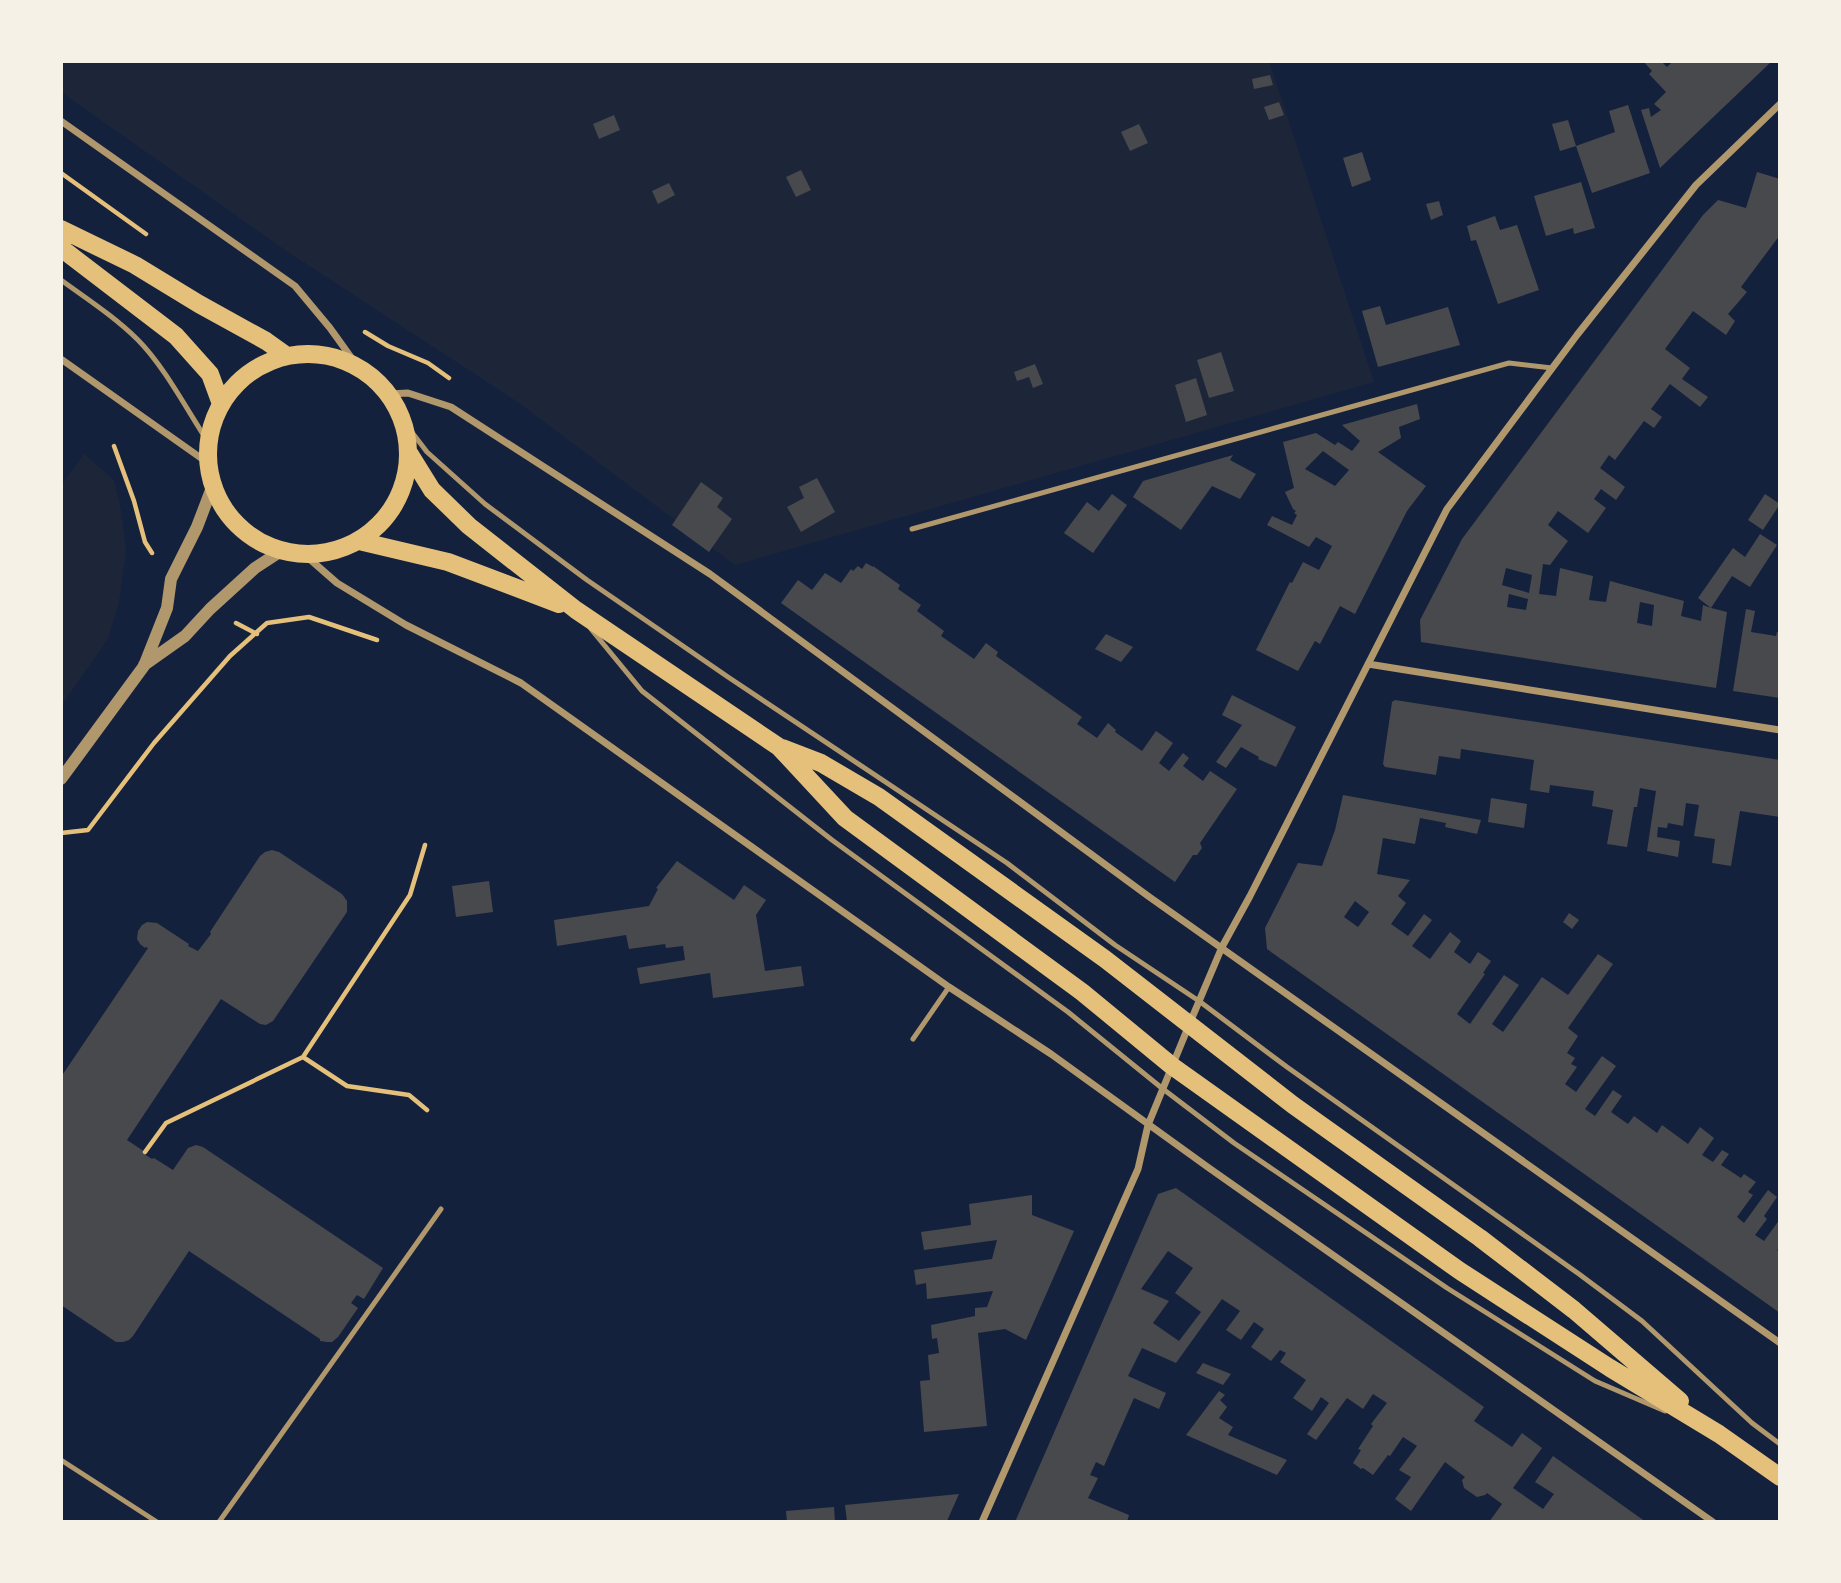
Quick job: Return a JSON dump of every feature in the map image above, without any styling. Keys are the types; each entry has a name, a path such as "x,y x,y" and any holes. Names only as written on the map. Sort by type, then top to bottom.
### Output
{"main road":[{"path":"61,229 135,265 287,356"},
{"path":"61,248 176,336 210,374 221,404"},
{"path":"323,355 358,367 375,379 389,394 404,422 409,453 401,494 376,529 359,541 333,552 305,555 281,551 259,542 239,527 223,508 213,485 208,463 208,442 221,404 242,378 271,361 287,356 323,355"},
{"path":"409,453 432,490 469,526 576,610 779,747 845,818 1082,992 1172,1066 1472,1279 1719,1434 1780,1477"},
{"path":"359,541 448,562 576,610"},
{"path":"779,747 821,762 879,797 1105,959 1293,1105 1480,1238 1574,1310 1719,1434"}],"street":[{"path":"982,1522 1138,1169 1149,1125 1222,947 1447,509 1577,335 1696,185 1780,104"},
{"path":"61,121 295,286 358,367"},
{"path":"61,359 208,463"},
{"path":"389,394 408,393 451,407 710,574 1148,896 1780,1343"},
{"path":"61,779 144,666 167,608 171,579 197,527 213,485"},
{"path":"144,666 185,636 255,568 281,551"},
{"path":"305,555 337,583 395,618 521,683 949,988 1051,1054 1713,1522"},
{"path":"1368,664 1780,730"}],"lane":[{"path":"61,280 138,340 208,442"},
{"path":"912,529 1509,363 1552,368"},
{"path":"404,422 427,452 485,504 587,580 1007,863 1115,945 1199,1001 1287,1067 1579,1274 1642,1321 1752,1423 1780,1444"},
{"path":"576,610 642,691 832,840 1068,1012 1234,1143 1447,1288 1595,1381 1719,1434"},
{"path":"913,1039 949,988"},
{"path":"219,1522 441,1209"},
{"path":"61,1460 157,1522"}],"path":[{"path":"61,173 149,236"},
{"path":"357,327 388,346 428,363 450,378"},
{"path":"114,446 134,501 145,542 156,559"},
{"path":"61,833 88,830 154,743 230,656 267,623 309,617 383,642"},
{"path":"145,1152 166,1123 303,1057 410,895 425,845"},
{"path":"303,1057 347,1086 408,1095 427,1110"}],"shaded area":[{"path":"61,61 1269,61 1374,382 735,565 519,403 288,252 61,92"},
{"path":"84,454 114,480 126,551 119,602 108,639 61,706 61,486"}],"building":[{"path":"1643,61 1661,61 1667,67 1673,61 1772,61 1660,168 1641,110 1649,108 1651,117 1661,110 1654,104 1666,92 1649,74 1652,71"},
{"path":"1270,75 1273,85 1254,89 1252,79"},
{"path":"1279,102 1284,115 1269,120 1264,107"},
{"path":"1628,105 1650,173 1592,193 1576,146 1615,132 1609,111"},
{"path":"614,115 620,130 599,139 593,124"},
{"path":"1568,120 1576,146 1560,151 1552,124"},
{"path":"1139,124 1148,143 1130,151 1121,132"},
{"path":"1362,152 1371,180 1352,187 1343,158"},
{"path":"801,170 811,190 796,197 786,177"},
{"path":"1757,172 1780,179 1780,235 1741,287 1747,292 1728,314 1735,321 1726,335 1693,311 1665,349 1690,368 1682,379 1708,397 1700,407 1670,384 1651,409 1662,417 1654,428 1644,421 1615,460 1609,455 1600,468 1625,487 1616,500 1601,489 1594,499 1606,508 1588,533 1558,511 1548,525 1568,541 1550,565 1543,564 1539,594 1556,596 1560,568 1593,576 1589,600 1606,602 1610,581 1684,601 1681,616 1701,621 1703,605 1727,612 1716,688 1421,642 1420,620 1462,539 1703,215 1718,200 1746,208","holes":["1506,568 1532,575 1529,593 1502,585","1509,594 1528,599 1526,610 1507,607","1640,602 1654,605 1652,626 1637,623"]},
{"path":"1581,182 1595,228 1574,234 1573,228 1546,236 1534,196"},
{"path":"669,183 675,195 658,204 652,191"},
{"path":"1439,201 1443,215 1431,220 1426,204"},
{"path":"1495,216 1500,230 1517,225 1539,290 1498,304 1476,240 1471,241 1467,226"},
{"path":"1380,306 1386,325 1448,307 1460,345 1378,367 1362,311"},
{"path":"1221,352 1234,391 1209,398 1197,360"},
{"path":"1035,364 1043,384 1033,388 1029,377 1017,381 1014,372"},
{"path":"1196,378 1207,415 1186,422 1175,385"},
{"path":"1417,404 1420,419 1399,427 1401,438 1378,452 1426,486 1407,511 1355,614 1340,606 1320,644 1315,641 1298,671 1256,650 1303,562 1319,570 1332,546 1316,537 1309,547 1267,525 1272,516 1292,525 1297,515 1285,492 1294,488 1283,442 1316,433 1335,445 1338,442 1352,451 1360,441 1342,425","holes":["1323,451 1349,470 1335,486 1305,469"]},
{"path":"1233,455 1230,460 1256,474 1240,499 1212,486 1181,530 1133,497 1143,481"},
{"path":"817,478 835,512 801,532 787,507 804,498 799,487"},
{"path":"701,482 723,498 717,507 732,519 709,552 672,525"},
{"path":"1112,494 1127,505 1093,553 1064,533 1087,502 1099,511"},
{"path":"1765,494 1780,504 1763,530 1748,520"},
{"path":"1760,534 1777,545 1750,587 1732,576 1711,608 1698,598 1733,548 1745,557"},
{"path":"866,563 900,585 898,589 921,605 917,611 944,631 941,636 974,659 986,643 998,652 996,656 1082,717 1077,724 1097,738 1108,723 1115,732 1142,751 1156,731 1173,743 1159,763 1169,771 1183,753 1189,758 1183,766 1203,781 1210,771 1237,789 1200,843 1202,848 1197,855 1193,855 1175,882 781,603 798,580 812,590 825,573 841,583 851,569 853,571 858,566 862,569"},
{"path":"1746,609 1755,611 1751,632 1776,636 1777,632 1780,632 1780,698 1733,691"},
{"path":"1106,634 1133,647 1121,662 1095,649"},
{"path":"1232,695 1296,727 1276,767 1241,747 1226,768 1216,762 1242,725 1222,715"},
{"path":"1395,700 1780,760 1780,817 1740,811 1731,866 1712,863 1715,839 1694,836 1699,805 1686,803 1683,826 1668,823 1667,828 1658,827 1657,837 1680,841 1678,857 1647,851 1656,791 1640,788 1627,847 1607,844 1613,810 1592,806 1594,791 1550,785 1549,793 1530,790 1534,760 1461,749 1460,759 1439,756 1436,775 1385,767 1383,764 1392,702"},
{"path":"1343,795 1481,820 1477,834 1445,827 1446,823 1420,818 1415,844 1383,838 1377,874 1410,880 1398,896 1406,903 1391,924 1408,936 1424,914 1432,920 1412,946 1430,959 1450,932 1461,941 1454,952 1470,964 1478,952 1491,961 1457,1014 1470,1024 1504,975 1519,985 1492,1024 1503,1032 1542,977 1568,995 1598,954 1613,964 1568,1028 1578,1036 1567,1053 1575,1058 1571,1064 1577,1067 1565,1084 1576,1092 1602,1056 1616,1066 1585,1109 1595,1116 1613,1090 1622,1096 1611,1112 1628,1124 1634,1116 1657,1133 1662,1125 1688,1144 1700,1127 1714,1138 1702,1155 1713,1162 1722,1150 1729,1154 1721,1165 1741,1178 1744,1174 1756,1182 1748,1192 1753,1195 1737,1217 1744,1223 1768,1190 1777,1197 1764,1216 1767,1219 1755,1235 1764,1241 1780,1219 1780,1246 1777,1250 1780,1252 1780,1313 1267,949 1265,928 1298,863 1322,866 1335,830","holes":["1355,901 1369,912 1358,927 1344,917"]},
{"path":"1491,798 1527,804 1524,828 1488,822"},
{"path":"272,850 342,894 347,901 347,912 273,1021 266,1025 260,1024 221,999 127,1140 145,1152 144,1154 173,1170 188,1148 196,1145 203,1147 383,1268 364,1299 357,1295 351,1303 358,1308 338,1337 327,1342 320,1341 189,1251 133,1336 129,1340 116,1342 61,1305 61,1077 148,948 137,939 142,925 147,922 157,923 198,951 260,856"},
{"path":"677,861 734,900 744,885 766,900 756,915 765,971 801,966 804,986 713,998 710,973 640,984 637,968 685,960 683,946 666,948 665,944 629,949 626,935 557,946 554,920 649,906 658,889 656,888"},
{"path":"489,881 493,912 456,917 452,886"},
{"path":"1569,913 1579,920 1572,929 1563,922"},
{"path":"1176,1188 1484,1407 1474,1421 1512,1447 1522,1433 1542,1448 1513,1488 1543,1509 1554,1494 1535,1482 1553,1456 1646,1522 1489,1522 1502,1504 1487,1493 1477,1497 1464,1488 1462,1480 1465,1477 1445,1462 1411,1511 1395,1499 1411,1477 1399,1470 1417,1446 1403,1437 1373,1475 1353,1463 1361,1450 1358,1449 1373,1426 1371,1424 1387,1403 1373,1394 1363,1409 1347,1398 1316,1440 1307,1434 1329,1403 1321,1397 1312,1411 1293,1398 1306,1380 1280,1362 1286,1353 1280,1350 1271,1361 1251,1347 1264,1329 1254,1322 1241,1340 1226,1330 1240,1311 1222,1299 1176,1363 1142,1348 1128,1376 1166,1393 1159,1409 1134,1398 1104,1466 1096,1462 1090,1475 1098,1478 1088,1498 1129,1515 1127,1522 1015,1522 1158,1194","holes":["1168,1251 1193,1268 1175,1293 1201,1312 1179,1341 1153,1323 1169,1301 1141,1289"]},
{"path":"1032,1195 1032,1215 1074,1231 1026,1340 1005,1329 978,1333 987,1426 924,1432 920,1381 930,1380 928,1355 939,1353 937,1338 932,1339 931,1325 975,1316 975,1308 987,1307 993,1291 927,1299 926,1283 916,1285 914,1270 992,1259 997,1240 924,1250 921,1232 971,1225 969,1204"},
{"path":"1203,1363 1231,1374 1223,1385 1196,1373"},
{"path":"1219,1391 1225,1395 1220,1400 1227,1407 1219,1418 1233,1427 1228,1435 1287,1460 1277,1475 1186,1435"},
{"path":"959,1494 947,1521 847,1522 845,1505"},
{"path":"834,1507 835,1522 787,1522 786,1511"}]}
